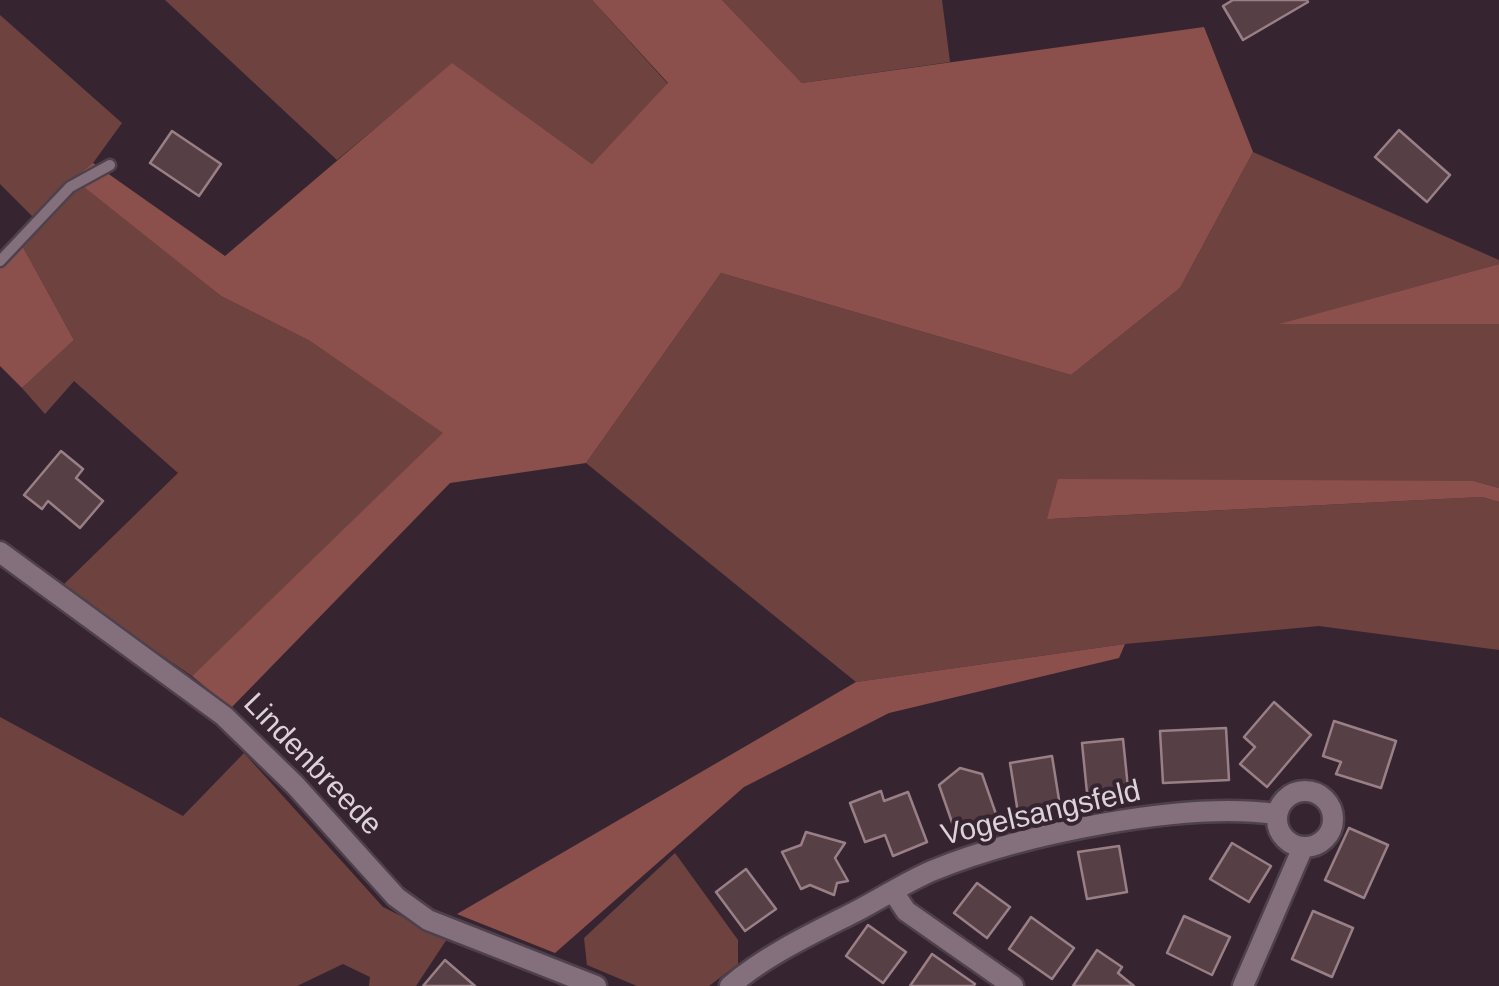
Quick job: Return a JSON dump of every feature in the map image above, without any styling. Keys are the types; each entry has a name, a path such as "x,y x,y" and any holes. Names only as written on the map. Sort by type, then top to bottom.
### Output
{"street":[{"name":"Lindenbreede","path":"0,552 224,716 295,785 396,897 428,920 596,986"},
{"path":"1243,986 1303,847 1328,836 1333,818 1327,801 1312,791 1294,792 1276,814 1286,840 1303,847"},
{"name":"Vogelsangsfeld","path":"730,986 802,939 932,870 1011,846 1102,826 1233,808 1276,814"},
{"path":"894,892 906,911 1013,986"}],"lane":[{"path":"0,260 70,186 110,165"}],"shaded area":[{"path":"165,0 592,0 668,84 592,164 452,64 337,160"},
{"path":"592,0 722,0 802,83 1204,27 1253,152 1180,288 1071,375 721,273 586,463 450,483 231,708 192,676 443,433 310,341 221,296 73,178 93,163 225,256 452,63 592,164 668,83"},
{"path":"722,0 942,0 950,62 802,83"},
{"path":"0,15 122,123 93,163 74,177 221,296 310,341 444,433 192,676 61,587 178,473 74,381 45,414 22,388 74,340 18,238 35,219 0,184"},
{"path":"1253,152 1499,260 1499,264 1284,323 1499,324 1499,488 1474,481 1048,519 1482,497 1499,502 1499,650 1319,626 1125,644 856,682 586,463 721,273 1071,375 1180,288"},
{"path":"18,238 74,340 22,388 0,366 0,258"},
{"path":"1499,264 1499,324 1279,324"},
{"path":"1058,479 1474,481 1499,488 1499,502 1482,497 1047,519"},
{"path":"1125,644 1119,658 889,713 744,787 555,953 457,914 856,682"},
{"path":"0,717 183,816 244,753 383,907 447,939 416,986 369,986 370,977 343,964 297,986 0,986"},
{"path":"675,853 738,940 738,964 709,986 637,986 587,965 584,938"}],"building":[{"path":"1233,0 1308,2 1243,40 1223,6"},
{"path":"1399,130 1450,175 1427,202 1375,157"},
{"path":"172,131 221,164 199,196 150,163"},
{"path":"61,451 83,469 76,478 103,501 80,528 48,501 42,509 24,495"},
{"path":"1274,702 1311,735 1267,787 1240,764 1255,747 1244,737"},
{"path":"1334,721 1396,741 1381,788 1336,774 1341,762 1323,756"},
{"path":"1226,728 1229,780 1163,783 1160,731"},
{"path":"1123,739 1128,788 1087,793 1082,743"},
{"path":"1052,756 1060,806 1018,813 1010,763"},
{"path":"960,768 982,774 997,817 955,831 939,785"},
{"path":"881,791 884,801 908,792 927,842 893,856 885,835 865,842 850,803"},
{"path":"1349,828 1388,845 1364,898 1325,880"},
{"path":"806,832 845,843 835,858 848,881 837,883 834,895 810,885 801,889 782,852 801,845"},
{"path":"1232,843 1271,866 1249,902 1210,879"},
{"path":"1119,846 1127,892 1087,899 1078,852"},
{"path":"746,869 776,909 745,931 716,892"},
{"path":"977,883 1010,907 987,938 954,913"},
{"path":"1313,911 1353,928 1332,977 1292,959"},
{"path":"1184,916 1230,937 1212,975 1167,953"},
{"path":"1031,917 1074,948 1052,979 1009,949"},
{"path":"868,925 906,952 883,983 846,956"},
{"path":"1097,950 1122,967 1118,973 1134,986 1073,986"},
{"path":"932,954 975,984 910,986"},
{"path":"445,960 475,986 423,986"}]}
